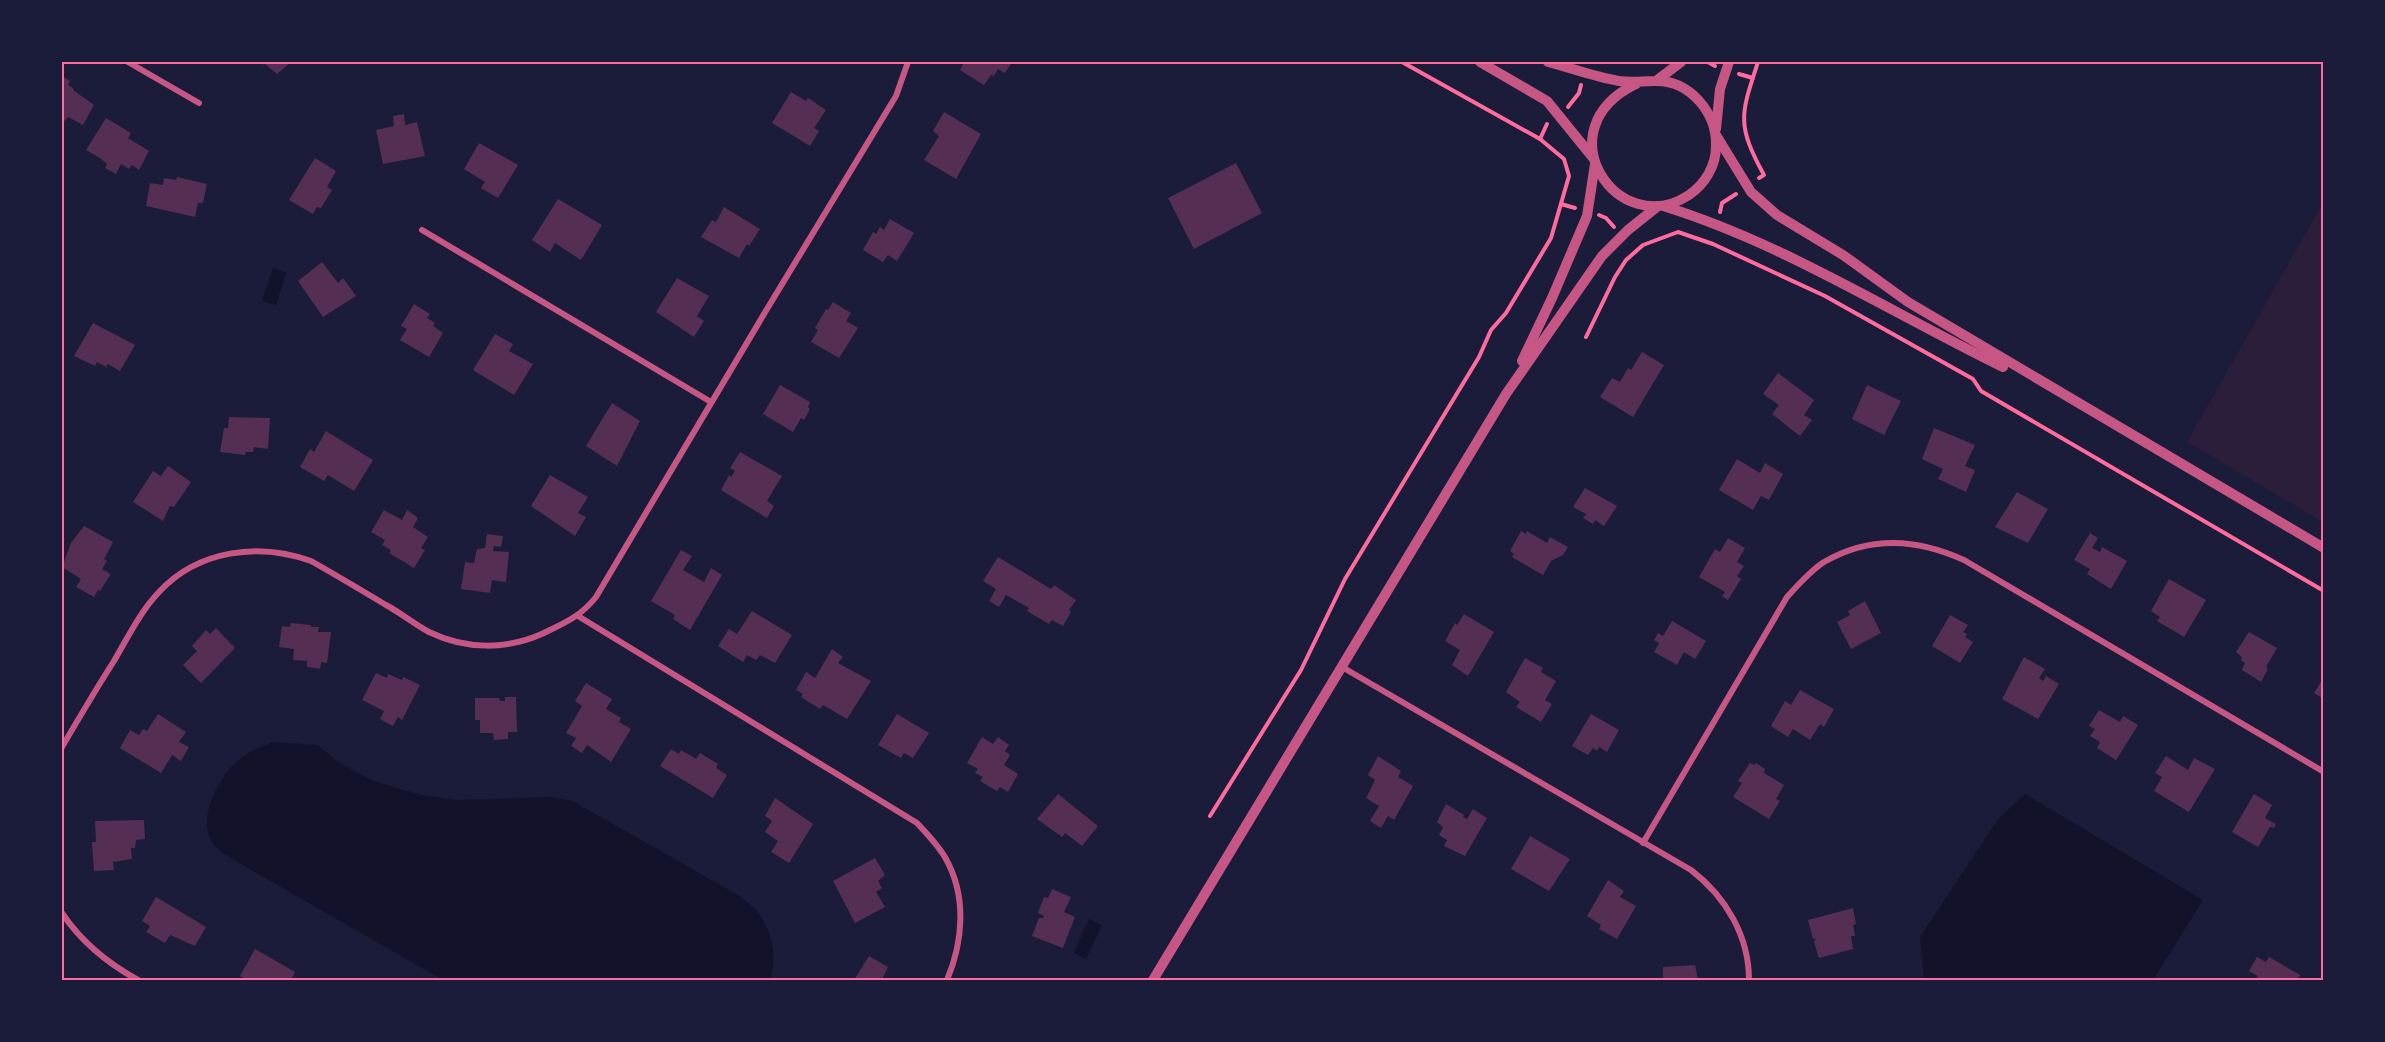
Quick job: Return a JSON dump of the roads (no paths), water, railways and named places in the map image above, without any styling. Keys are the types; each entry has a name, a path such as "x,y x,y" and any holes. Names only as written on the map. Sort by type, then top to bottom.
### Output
{"street":[{"path":"129,62 200,103"},
{"path":"62,747 145,609 175,577 196,564 220,556 242,551 290,553 387,605 428,632 455,642 485,646 513,645 538,636 578,616 596,597 896,96 908,62"},
{"path":"1480,62 1547,101 1595,162 1605,182 1620,196 1638,204 1660,206 1717,224 1802,262 1930,331 2066,397"},
{"path":"1548,62 1636,84"},
{"path":"1656,81 1681,62"},
{"path":"1153,981 1506,394 1602,256 1628,230 1660,206 1681,201 1698,190 1710,174 1716,155 1720,89 1729,62"},
{"path":"1506,394 1552,298 1587,216 1595,162 1592,144 1594,125 1604,107 1618,93 1636,84 1656,81 1676,85 1695,96 1709,112 1716,134 1748,186 1777,214 1843,255 1908,302 2324,548"},
{"path":"422,230 711,402"},
{"path":"1643,843 1787,597 1809,574 1824,563 1869,545 1896,542 1925,545 1964,560 2324,772"},
{"path":"578,616 917,823 946,859 956,887 960,912 960,939 947,981"},
{"path":"1342,667 1691,870 1708,883 1724,902 1736,923 1746,950 1749,981"},
{"path":"62,914 98,955 138,981"}]}
